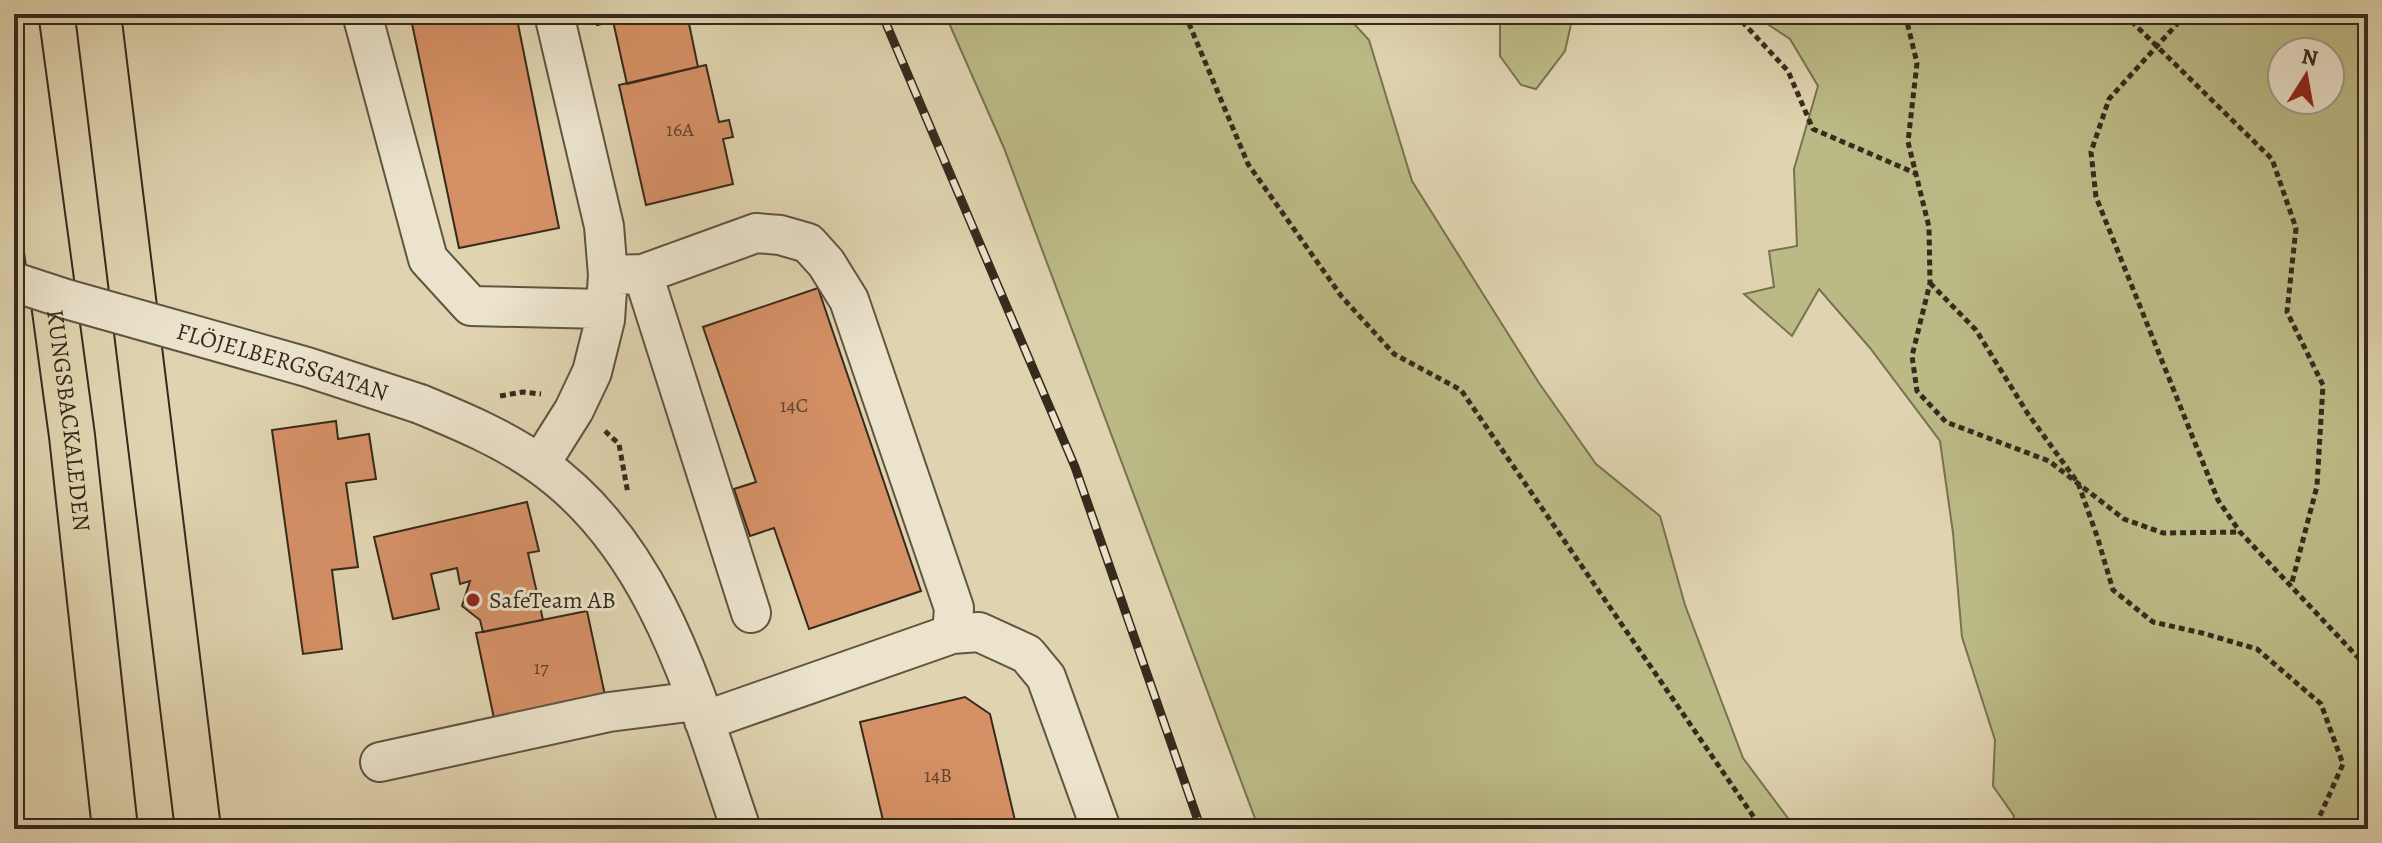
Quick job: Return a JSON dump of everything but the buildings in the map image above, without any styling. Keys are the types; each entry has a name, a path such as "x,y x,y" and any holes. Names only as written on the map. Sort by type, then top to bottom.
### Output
{"highway":[{"name":"KUNGSBACKALEDEN","path":"15,14 70,420 115,829"},
{"path":"98,14 198,829"}],"street":[{"path":"362,14 428,259 471,306 619,286 756,233 780,235 808,243 826,263 849,300 954,608 952,634"},
{"path":"554,14 619,286 751,613"},
{"name":"FLÖJELBERGSGATAN","path":"14,282 307,367 420,404 479,429 540,464 586,505 622,549 652,594 700,711 741,829"},
{"path":"540,464 574,410 592,372 619,286"},
{"path":"380,762 609,712 700,711 952,634 979,632 1027,654 1046,677 1101,829"}],"path":[{"path":"1185,14 1248,164 1342,297 1394,354 1461,390 1762,829"},
{"path":"1735,14 1788,71 1813,129 1916,174"},
{"path":"1905,14 1917,63 1908,142 1929,227 1930,283 1912,356 1917,391 1946,422 2049,461 2124,519 2163,533 2240,532"},
{"path":"2124,14 2272,159 2296,228 2287,312 2323,385 2317,486 2291,586"},
{"path":"2186,14 2109,99 2091,152 2096,197 2218,500 2240,532 2368,668"},
{"path":"1930,283 1976,330 2028,414 2078,483 2113,590 2153,622 2257,649 2321,704 2343,764 2314,829"}],"shaded area":[{"path":"945,14 1345,14 1369,40 1412,181 1539,383 1596,464 1660,516 1685,605 1743,758 1796,829 1259,829 1004,148"},
{"path":"1498,14 1565,14 1571,24 1565,51 1536,89 1521,85 1500,56"},
{"path":"1752,14 2368,14 2368,829 2010,829 2014,816 1993,786 1995,740 1962,637 1953,533 1940,441 1870,348 1819,289 1792,336 1744,294 1774,287 1769,251 1797,246 1794,169 1818,86 1790,39"}],"railway":[{"path":"882,14 1075,467 1201,829"}],"place":[{"name":"SafeTeam AB","path":"473,600"}]}
